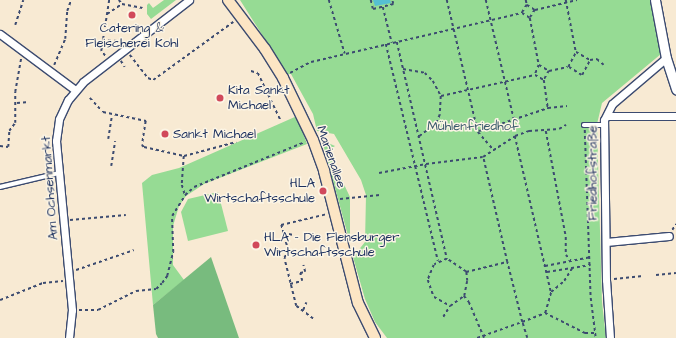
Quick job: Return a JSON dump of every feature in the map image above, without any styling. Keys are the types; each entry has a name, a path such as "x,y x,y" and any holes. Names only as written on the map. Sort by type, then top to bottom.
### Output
{"main road":[{"name":"Marienallee","path":"228,0 283,78 313,140 332,201 358,303 375,338"}],"street":[{"name":"Am Ochsenmarkt","path":"69,338 72,310 59,173 57,131 63,110 74,90 108,61 189,0"},
{"path":"655,0 666,58 676,90"},
{"path":"0,34 74,90"},
{"name":"Friedhofstraße","path":"610,338 606,280 603,125 612,104 666,58"},
{"path":"607,116 676,116"},
{"path":"606,242 669,236"}],"lane":[{"path":"584,125 603,125"},
{"path":"0,187 59,173"}],"path":[{"path":"15,25 23,0"},
{"path":"51,72 65,39 67,11 71,0"},
{"path":"108,61 101,51 109,0"},
{"path":"119,0 122,4 143,8"},
{"path":"329,0 345,54"},
{"path":"371,0 373,9 393,4 392,0"},
{"path":"447,0 467,91 478,132 494,149"},
{"path":"486,0 514,119"},
{"path":"522,13 527,5 526,0"},
{"path":"535,75 539,65 530,18 535,10 566,1 577,0"},
{"path":"566,1 576,52 568,67"},
{"path":"107,14 122,4"},
{"path":"527,5 535,10"},
{"path":"383,6 392,43"},
{"path":"283,78 311,62 522,13 530,18"},
{"path":"102,40 118,41 148,78 153,80 240,16"},
{"path":"397,42 447,259 466,272 507,262"},
{"path":"386,44 438,262"},
{"path":"576,52 590,60 597,59 604,65"},
{"path":"0,146 8,147 9,131 15,123 17,103 15,92 20,60 25,53"},
{"path":"539,65 549,71 568,67 582,75 590,60"},
{"path":"403,69 425,73 433,81 441,96 440,115 436,124 420,137"},
{"path":"251,71 258,73 281,121"},
{"path":"548,108 544,80 549,71"},
{"path":"441,96 535,75 544,80"},
{"path":"90,98 103,112 146,121 142,145 144,148 184,156 236,142"},
{"path":"17,103 29,102"},
{"path":"478,132 548,108 567,106"},
{"path":"108,139 112,115"},
{"path":"584,125 591,257 591,298 596,338"},
{"path":"380,173 426,164 483,158 515,136 529,131 546,131 566,126"},
{"path":"546,131 566,237 566,255 571,260"},
{"path":"515,136 552,292"},
{"path":"111,166 115,140"},
{"path":"72,310 98,310 136,291 156,289 167,276 173,252 172,216 185,195 204,182 313,140"},
{"path":"184,156 182,185 185,195"},
{"path":"483,158 507,262 527,338"},
{"path":"332,201 380,195"},
{"path":"313,318 304,310 296,306 284,258 288,251 281,225 335,212"},
{"path":"64,220 126,215"},
{"path":"283,232 294,235"},
{"path":"69,272 134,250"},
{"path":"545,266 591,257"},
{"path":"447,259 438,262 431,271 429,288 440,302 450,306"},
{"path":"547,272 591,264"},
{"path":"290,284 302,281 300,273 304,272 303,265"},
{"path":"545,313 552,292 564,281 572,268"},
{"path":"466,272 464,296 469,302 483,337"},
{"path":"656,275 676,273"},
{"path":"606,280 643,276"},
{"path":"0,300 43,283 70,281"},
{"path":"443,317 450,306 464,296"},
{"path":"304,310 306,303"},
{"path":"477,338 545,313 585,333 595,333"}],"green space":[{"path":"164,0 176,0 151,19 147,14 147,5 149,3 153,8"},
{"name":"Mühlenfriedhof","path":"240,0 651,0 661,54 602,103 597,124 602,302 606,338 387,338 375,322 365,299 353,257 365,242 366,195 361,180 334,134 317,131 313,114 291,74 287,74"},
{"path":"297,116 307,144 204,184 186,196 179,206 173,226 173,265 184,280 153,305 142,183 152,175 179,168"},
{"path":"326,142 335,146 328,151 350,197 350,243 323,144"},
{"path":"218,192 228,231 188,241 181,212 188,199"},
{"path":"211,257 239,338 158,338 156,334 153,305"}],"water":[{"path":"373,0 390,0 391,3 375,6"}],"place":[{"name":"Catering & Fleischerei Kohl","path":"132,15"},
{"name":"Kita Sankt Michael","path":"220,98"},
{"name":"Sankt Michael","path":"165,134"},
{"name":"HLA Wirtschaftsschule","path":"323,191"},
{"name":"HLA - Die Flensburger Wirtschaftsschule","path":"256,245"}]}
